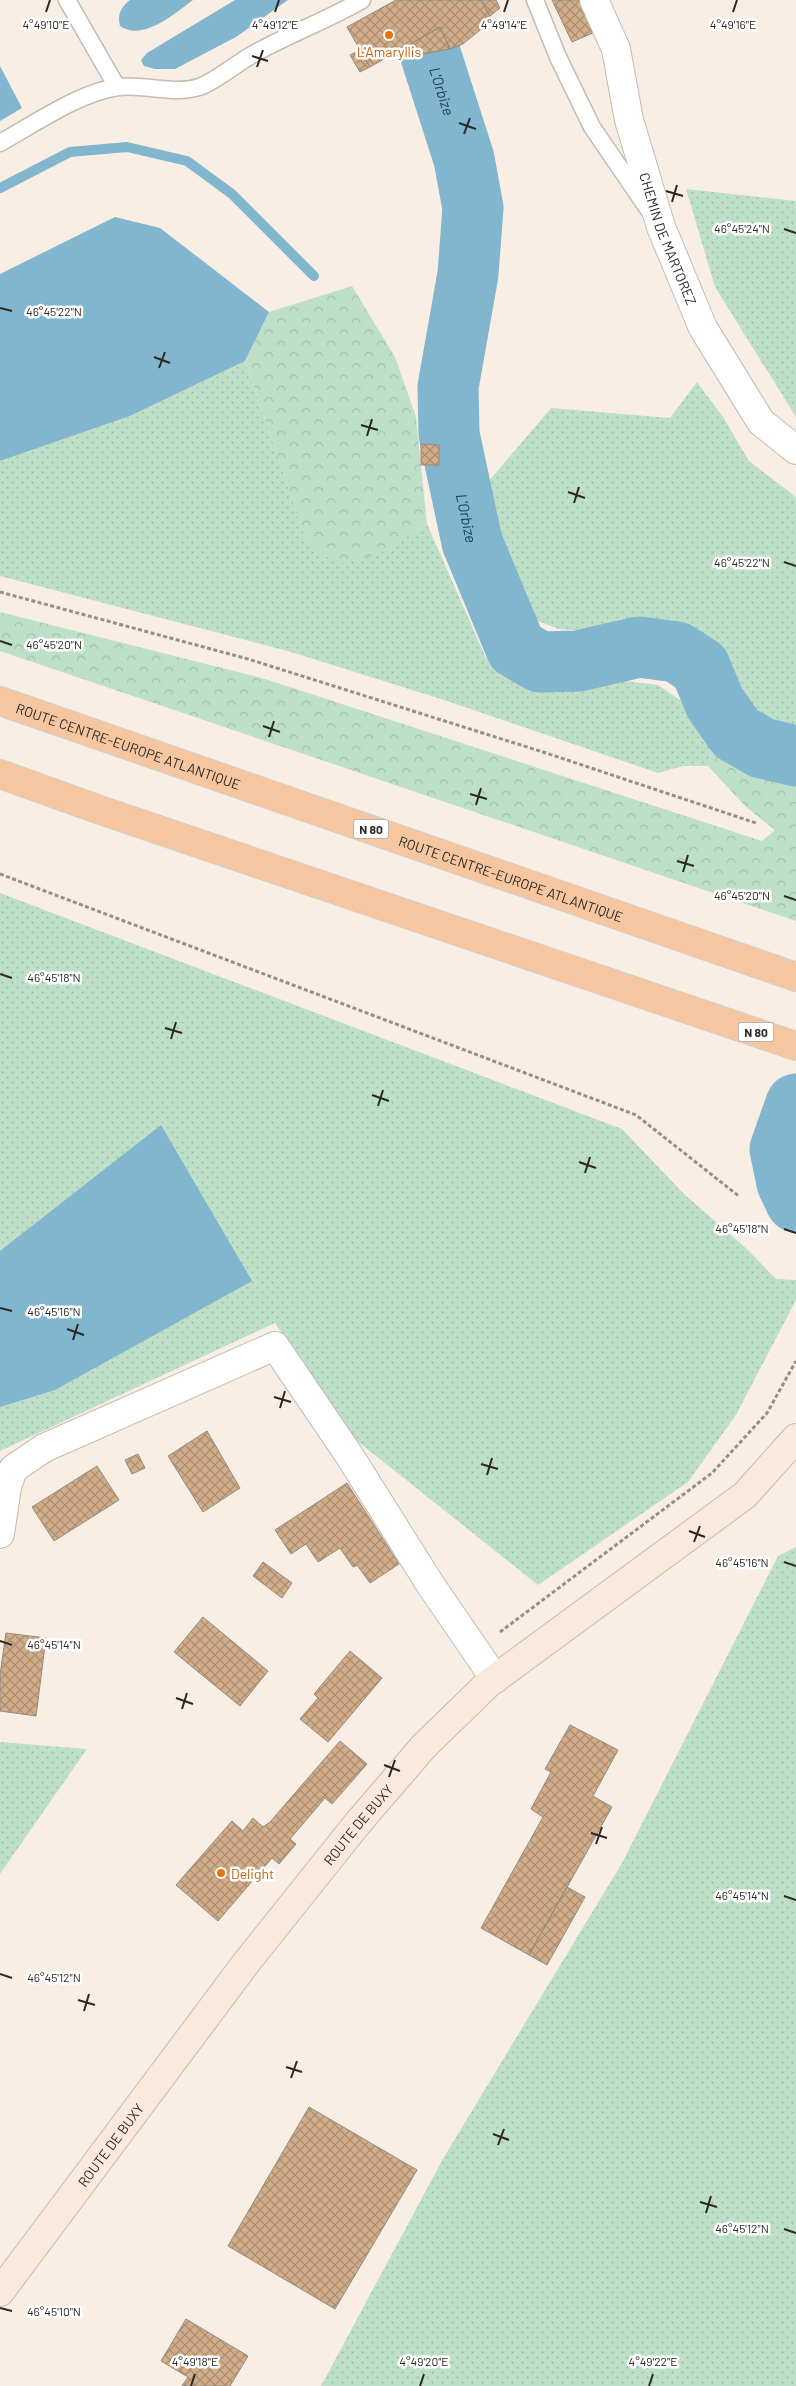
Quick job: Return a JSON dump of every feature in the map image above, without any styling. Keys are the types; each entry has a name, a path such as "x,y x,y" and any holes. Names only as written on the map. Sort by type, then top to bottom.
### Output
{"highway":[{"name":"ROUTE CENTRE-EUROPE ATLANTIQUE","path":"0,701 796,976"},
{"name":"N 80","path":"0,774 796,1046"}],"main road":[{"name":"ROUTE DE BUXY","path":"0,2292 246,1963 357,1824 424,1746 495,1679 745,1495 796,1438"}],"street":[{"name":"CHEMIN DE MARTOREZ","path":"594,0 616,49 629,120 660,227 703,328 761,422 796,450"},
{"path":"0,1534 7,1487 13,1469 44,1448 275,1346 349,1456 430,1584 495,1679"}],"lane":[{"path":"67,0 117,87"},
{"path":"0,143 88,95 117,87 137,86 174,89 199,87 251,55 335,16 362,0"},
{"path":"535,0 558,57 592,127 660,227"}],"path":[{"path":"0,592 248,660 543,752 756,823"},
{"path":"0,874 636,1115 740,1197"},
{"path":"478,1653 497,1634 528,1610 712,1472 767,1413 796,1361"}],"green space":[{"path":"686,189 796,201 796,417 715,287"},
{"path":"352,286 395,357 416,417 427,524 378,555 337,564 307,542 245,361 269,312"},
{"path":"245,361 307,542 378,554 427,524 486,658 521,680 557,685 601,678 658,685 689,706 716,734 708,766 683,766 658,773 444,700 291,652 0,576 0,461 130,416"},
{"path":"697,382 723,417 749,461 796,497 796,741 773,733 748,710 717,654 680,633 640,626 602,632 559,629 522,615 502,568 493,533 488,482 551,408 670,418"},
{"path":"0,612 262,678 762,841 775,830 746,807 708,766 716,734 742,757 796,777 796,921 0,651"},
{"path":"0,893 622,1129 684,1194 748,1250 776,1279 796,1280 796,1300 736,1415 688,1482 538,1585 351,1436 275,1323 0,1451"},
{"path":"796,1547 796,2386 321,2386 444,2157 622,1863 778,1556"},
{"path":"0,1742 87,1749 0,1874"}],"water":[{"path":"130,0 193,0 158,24 139,31 129,30 120,26 120,12"},
{"path":"235,0 288,0 236,37 175,69 155,69 144,66 141,60 147,53"},
{"path":"0,66 22,108 0,121"},
{"path":"115,217 160,228 269,312 245,361 130,416 0,461 0,274"},
{"path":"161,1125 252,1281 55,1390 0,1407 0,1251"}],"building":[{"name":"L'Amaryllis","path":"396,0 481,0 490,16 480,30 463,44 450,49 440,27 370,67 347,27"},
{"path":"481,0 496,0 500,8 490,16"},
{"path":"552,0 580,0 595,32 572,42"},
{"path":"440,27 450,49 417,55 390,56"},
{"path":"360,50 370,67 360,72 350,55"},
{"path":"421,444 439,445 439,465 421,465"},
{"path":"207,1431 240,1488 203,1512 168,1456"},
{"path":"138,1454 145,1468 132,1474 125,1460"},
{"path":"97,1466 119,1500 54,1541 32,1507"},
{"path":"347,1483 399,1564 370,1583 357,1565 353,1567 340,1548 318,1562 306,1544 291,1554 275,1530"},
{"path":"263,1562 292,1583 282,1598 253,1576"},
{"path":"203,1617 268,1671 240,1706 174,1652"},
{"path":"6,1633 46,1638 36,1716 0,1711 0,1675"},
{"path":"350,1651 382,1678 328,1742 300,1719 318,1698 314,1694"},
{"path":"570,1725 618,1750 593,1796 612,1807 529,1955 481,1928 543,1817 531,1809 551,1772 545,1769"},
{"path":"340,1741 367,1764 332,1804 325,1798 290,1839 296,1844 279,1864 272,1858 218,1921 176,1885 232,1821 243,1831 253,1818 263,1827 270,1822"},
{"path":"567,1887 585,1897 547,1965 529,1955"},
{"path":"309,2107 417,2170 335,2309 228,2246"},
{"path":"186,2319 248,2356 230,2386 182,2386 188,2377 161,2361"}],"waterway":[{"name":"L'Orbize","path":"430,53 464,159 473,208 468,274 448,387 449,434 472,542 516,648 540,662 578,661 639,647 677,652 700,667 715,703 736,733 762,748 796,756"},
{"path":"0,188 70,152 127,147 187,161 232,194 314,276"},
{"name":"L'Orbize","path":"796,1104 780,1149 787,1183 796,1202"}],"place":[{"name":"L'Amaryllis","path":"389,35"},
{"name":"Delight","path":"221,1873"}]}
